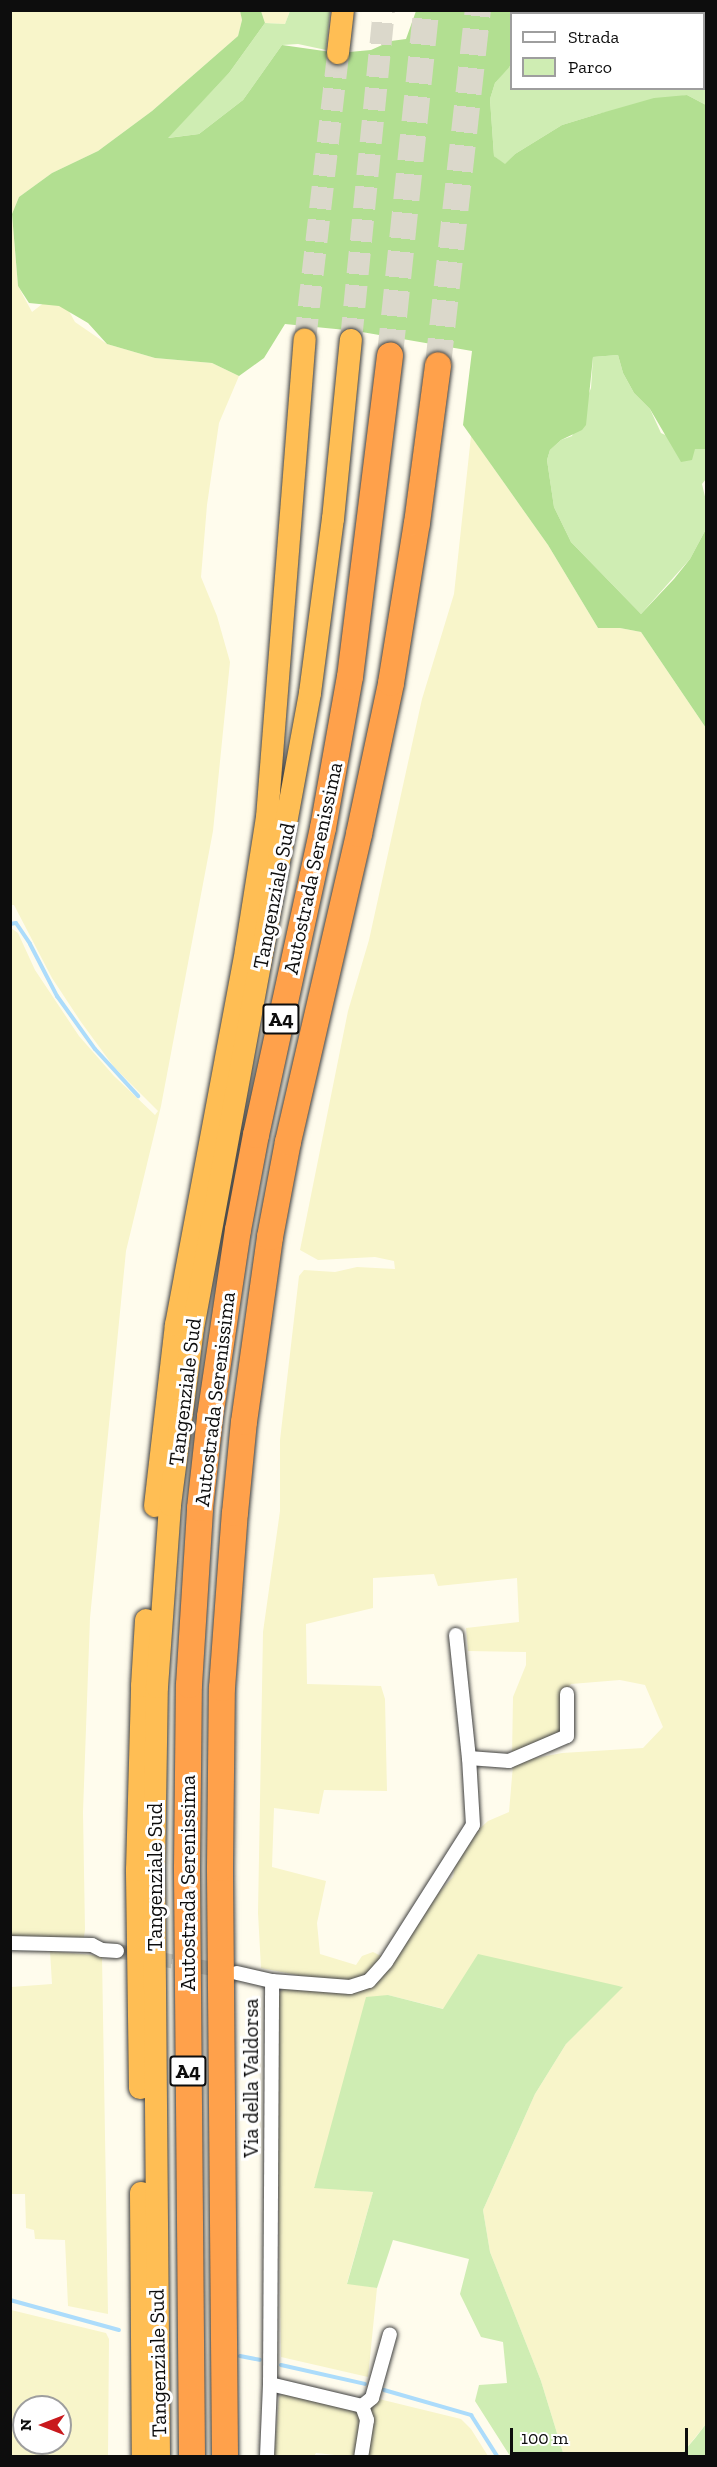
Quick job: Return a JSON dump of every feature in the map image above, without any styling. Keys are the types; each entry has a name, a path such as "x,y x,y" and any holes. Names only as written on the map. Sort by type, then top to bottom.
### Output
{"highway":[{"path":"338,53 342,10"},
{"name":"Tangenziale Sud","path":"143,2457 137,1870 142,1686 154,1515 176,1325 246,950 267,818 305,340"},
{"name":"Tangenziale Sud","path":"159,2457 154,1870 157,1687 170,1505 195,1316 310,693 333,519 351,340"},
{"name":"Autostrada Serenissima","path":"192,2457 187,1844 189,1685 200,1508 216,1372 255,1135 323,828 350,677 390,355"},
{"name":"Autostrada Serenissima","path":"225,2457 220,1868 222,1712 236,1501 270,1237 290,1131 360,834 391,682 417,523 438,365"}],"street":[{"name":"Via della Valdorsa","path":"267,2457 270,2384 272,1981 350,1987 369,1981 386,1962 473,1825 469,1758 456,1635"},
{"path":"469,1758 509,1761 567,1736 567,1694"},
{"path":"10,1944 92,1945 102,1950 117,1951"},
{"path":"237,1973 272,1981"},
{"path":"362,2406 372,2398 390,2334"},
{"path":"270,2384 362,2406"},
{"path":"361,2457 367,2420 362,2406"}],"shaded area":[{"path":"240,10 242,20 238,36 152,111 98,151 52,173 19,197 12,214 18,286 32,312 50,298 65,304 75,322 107,344 155,358 212,363 239,376 219,423 207,505 201,577 217,616 230,662 213,831 161,1106 126,1251 90,1618 83,1812 85,1930 83,1943 11,1941 11,928 18,933 35,970 79,1036 114,1076 155,1115 158,1111 114,1067 81,1022 52,978 14,905 11,905 10,11"},
{"path":"261,11 290,11 285,24 265,23"},
{"path":"471,436 548,545 598,628 620,628 641,632 706,728 706,2424 680,2456 564,2456 541,2381 490,2252 483,2210 535,2094 566,2044 622,1986 444,2009 388,1995 314,2187 373,2192 347,2283 377,2288 368,2377 281,2357 276,2013 280,1992 285,1988 357,1990 387,1970 440,1891 453,1877 455,1866 477,1831 488,1821 509,1812 513,1765 562,1753 643,1748 663,1727 645,1685 620,1680 571,1684 564,1694 563,1731 512,1756 513,1697 526,1665 526,1652 468,1651 466,1628 519,1622 517,1578 438,1586 434,1574 373,1578 373,1608 306,1624 307,1684 381,1686 385,1699 387,1791 324,1790 319,1814 274,1808 272,1867 326,1881 317,1923 320,1954 356,1965 362,1956 373,1952 381,1956 384,1962 379,1968 356,1981 323,1980 261,1968 258,1913 263,1632 280,1511 280,1440 299,1276 304,1270 335,1272 357,1267 395,1269 394,1261 375,1257 318,1260 300,1250 348,1011 369,940 422,699 454,594"},
{"path":"50,1951 102,1956 108,2314 68,2306 65,2240 35,2239 34,2230 26,2228 25,2194 11,2194 11,1987 52,1984"},
{"path":"11,2310 106,2333 109,2339 108,2456 11,2456"},
{"path":"286,2391 361,2410 373,2406 379,2399 461,2419 471,2429 488,2456 344,2456 316,2453 314,2456 274,2456 279,2397"}],"green space":[{"path":"611,10 689,10 690,12 609,12"},
{"path":"240,11 261,11 265,23 229,73 168,138 199,134 243,100 282,45 338,53 371,50 391,41 406,39 416,11 611,11 510,12 510,66 495,83 490,99 494,156 505,164 515,154 562,125 598,114 654,98 687,95 706,105 706,449 695,449 692,460 681,462 650,409 634,393 623,373 618,355 593,357 586,425 582,430 561,440 550,450 547,460 554,507 571,542 641,614 690,559 706,529 706,728 641,632 620,628 598,628 548,545 463,425 472,351 356,331 285,324 264,358 239,376 212,363 155,358 107,344 88,323 59,306 29,303 18,286 12,214 19,197 52,173 98,151 152,111 238,36 242,20"},
{"path":"290,11 330,11 326,50 298,44 282,45 243,100 199,134 167,138 229,73 265,23 285,24"},
{"path":"706,11 705,78 705,12 690,12"},
{"path":"508,67 510,67 510,90 705,90 706,77 706,105 687,95 598,114 562,125 515,154 505,165 494,156 490,99 495,83"},
{"path":"618,355 623,373 634,393 650,409 661,433 695,449 706,449 706,479 702,484 706,501 706,529 690,559 641,614 571,542 554,507 547,460 550,450 561,440 572,436 591,388 593,357"},
{"path":"478,1954 623,1987 566,2044 535,2094 483,2210 490,2252 541,2381 564,2456 510,2456 475,2401 479,2385 507,2383 503,2342 481,2337 460,2294 469,2259 393,2240 377,2288 347,2284 373,2192 314,2188 366,1997 388,1995 443,2009"},
{"path":"706,2424 706,2456 680,2456 696,2437"}],"waterway":[{"path":"10,924 16,923 30,944 57,996 95,1049 138,1096"},
{"path":"10,2300 119,2330"},
{"path":"240,2356 260,2360"},
{"path":"281,2365 365,2384"},
{"path":"384,2390 471,2415 497,2456"}],"tunnel":[{"path":"351,340 384,10"},
{"path":"390,355 426,10"},
{"path":"438,365 478,10"},
{"path":"305,340 338,53"},
{"path":"117,1951 224,1971"}]}
